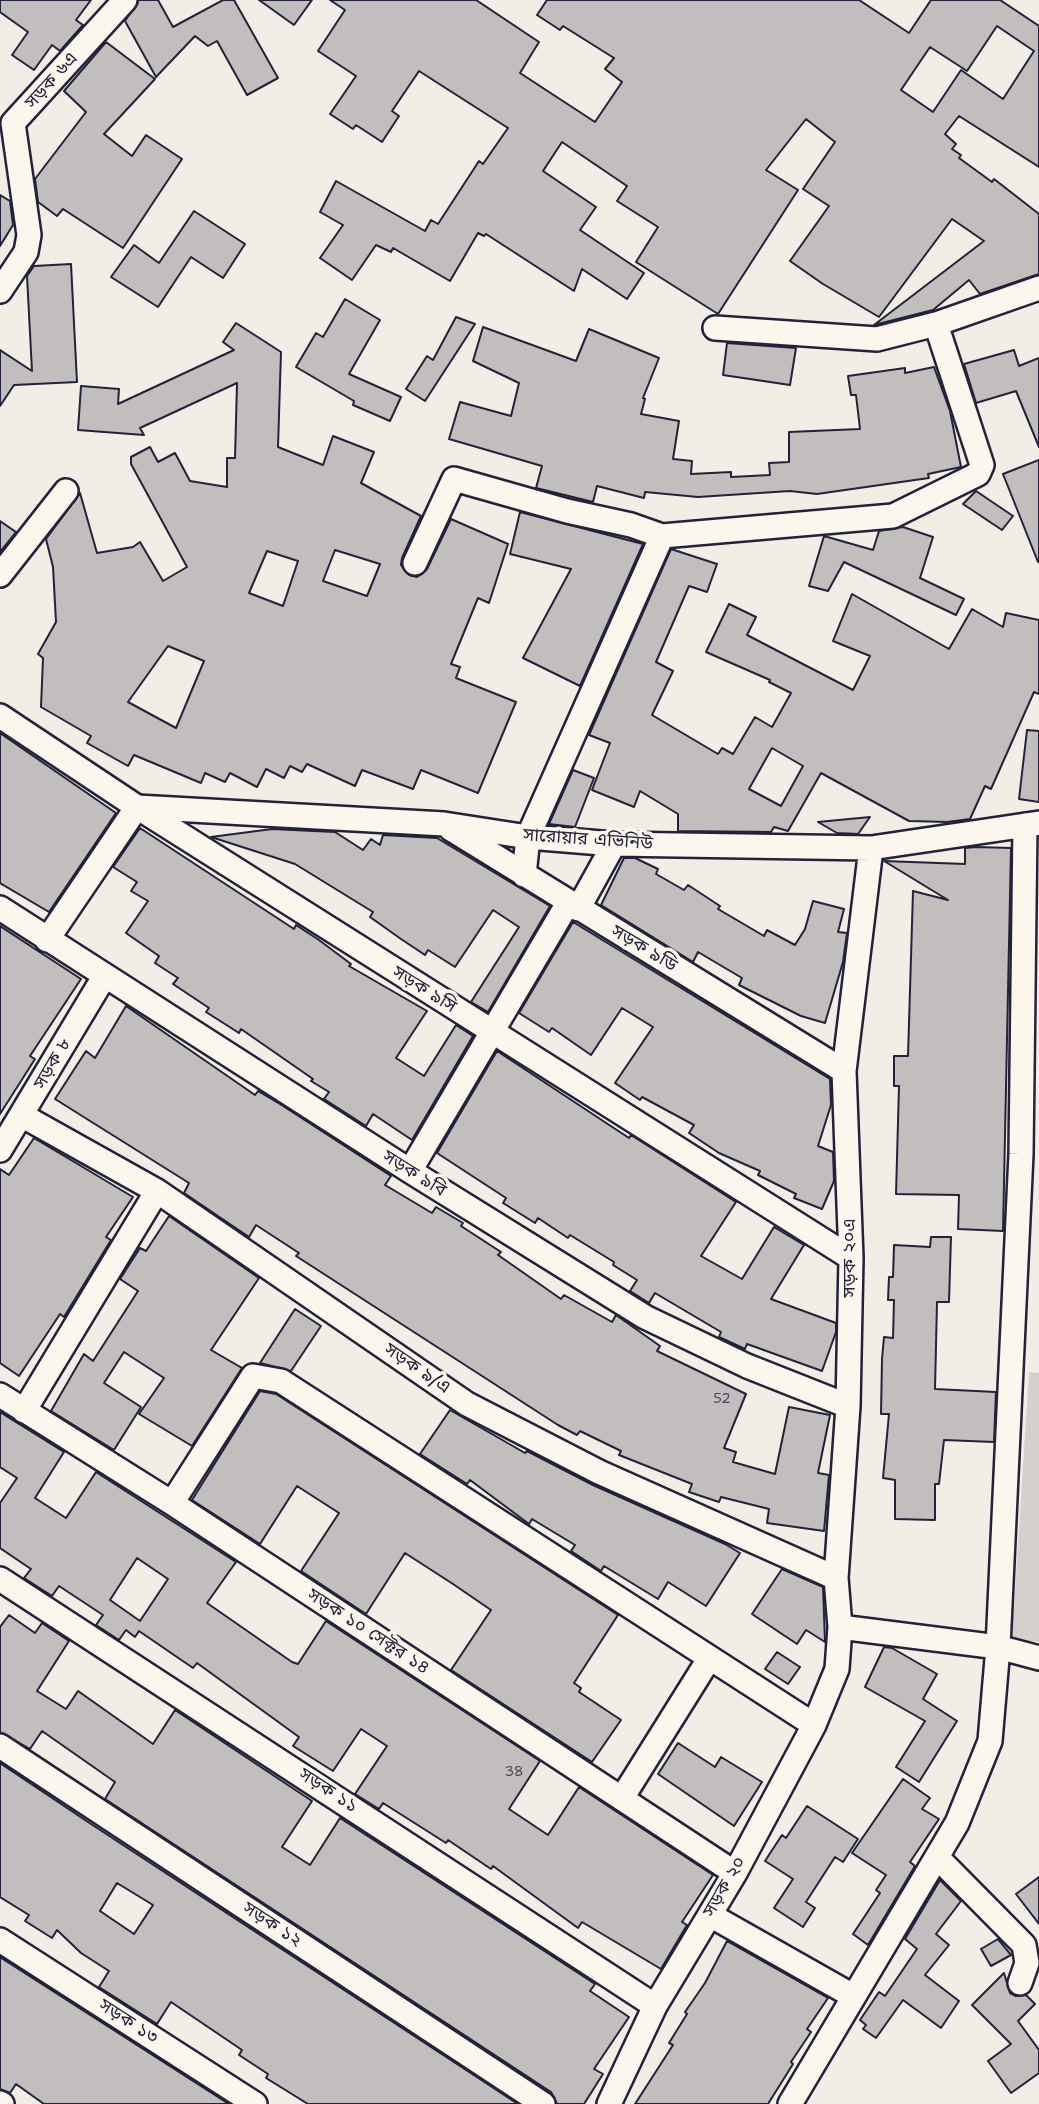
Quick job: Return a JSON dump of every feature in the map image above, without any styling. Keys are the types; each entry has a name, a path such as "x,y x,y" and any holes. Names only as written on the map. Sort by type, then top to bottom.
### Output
{"street":[{"name":"সড়ক ৬এ","path":"0,291 26,252 29,235 6,122 125,0"},
{"path":"715,328 877,339 936,324 1039,288"},
{"path":"415,563 454,479 567,511 631,525 662,536 893,516 978,474 982,465 936,324"},
{"path":"0,575 66,491"},
{"path":"524,875 528,837 662,536"},
{"name":"সড়ক ৯সি","path":"0,716 137,807 851,1258"},
{"path":"47,940 137,807"},
{"name":"সারোয়ার এভিনিউ","path":"137,807 444,824 528,837 614,844 871,849 1032,824"},
{"name":"সড়ক ৯ডি","path":"444,824 844,1071"},
{"path":"790,2104 957,1823 990,1741 1030,1155 1032,824"},
{"path":"410,1171 492,1033 614,844"},
{"name":"সড়ক ২০এ","path":"837,1669 840,1626 835,1578 848,1406 851,1258 844,1071 871,849"},
{"name":"সড়ক ৯বি","path":"0,908 104,977 645,1317 747,1366 848,1406"},
{"name":"সড়ক ৮","path":"0,1150 23,1116 104,977"},
{"name":"সড়ক ৯/এ","path":"23,1116 157,1191 467,1404 599,1472 835,1578"},
{"path":"24,1411 157,1191"},
{"path":"172,1503 253,1376 265,1376 281,1381 814,1725"},
{"name":"সড়ক ১০ সেক্টর ১৪","path":"0,1395 172,1503 735,1873"},
{"name":"সড়ক ১১","path":"0,1579 655,2006"},
{"path":"840,1626 998,1647 1039,1658"},
{"path":"622,1798 709,1659"},
{"name":"সড়ক ২০","path":"609,2104 655,2006 735,1873 814,1725 837,1669"},
{"name":"সড়ক ১২","path":"0,1746 543,2104"},
{"path":"937,1857 1024,1945 1027,1963 1020,1983"},
{"path":"710,1915 853,1996"},
{"name":"সড়ক ১৩","path":"0,1940 255,2104"}],"shaded area":[{"path":"1029,1372 1039,1373 1039,1642 1012,1639"}],"building":[{"path":"0,0 91,0 76,20 83,25 60,51 52,45 34,70 12,55 28,32 0,12"},
{"path":"139,0 158,0 173,27 223,0 234,0 278,78 247,95 217,41 208,46 195,36 156,77 125,21"},
{"path":"259,0 312,0 294,25"},
{"path":"330,0 476,0 539,42 520,73 595,122 622,82 605,69 614,58 563,26 560,30 537,15 547,0 859,0 909,33 931,0 1000,0 1039,26 1039,167 959,116 945,134 956,144 952,149 961,155 959,158 992,182 994,179 1039,214 1039,274 980,294 969,280 933,310 874,325 984,241 952,219 879,317 823,284 790,261 829,206 803,189 835,142 806,119 766,170 798,190 718,314 636,262 658,227 617,201 627,186 562,142 543,171 596,207 580,230 644,273 627,299 582,269 574,291 486,234 484,236 478,233 450,281 393,248 391,252 376,245 352,280 320,258 343,225 320,212 336,181 425,231 431,220 438,224 479,161 483,164 508,128 419,71 392,111 399,116 382,142 356,125 353,129 330,114 356,76 318,51 345,10","holes":["997,26 1034,51 1003,99 961,70 933,112 901,90 930,47 967,71"]},
{"path":"106,42 155,79 104,134 132,156 146,135 182,159 123,248 63,209 57,216 38,202 35,179 86,112 64,91"},
{"path":"0,195 10,201 13,225 0,246"},
{"path":"194,211 245,244 223,278 191,257 158,307 111,277 134,245 159,263"},
{"path":"71,264 77,382 14,385 0,406 0,350 32,371 27,276 34,266"},
{"path":"345,299 380,320 349,374 401,397 390,421 353,405 354,401 296,367 316,333 323,337"},
{"path":"456,317 475,324 425,401 406,389 427,356 433,360"},
{"path":"236,323 281,352 278,447 323,465 333,436 374,452 361,483 421,516 402,558 401,565 409,575 417,577 427,569 451,519 508,544 489,603 478,598 451,664 460,667 456,678 516,702 478,793 421,770 413,789 362,770 355,786 307,764 302,772 290,766 284,778 266,769 257,787 230,773 225,782 205,773 201,783 134,755 128,766 87,743 91,736 41,707 43,658 38,654 56,622 53,567 46,539 80,493 97,553 133,547 140,542 163,581 187,567 131,464 131,457 150,447 158,462 175,453 190,481 227,487 227,458 235,458 237,383 140,428 144,435 78,430 81,386 119,389 118,404 234,350 223,342","holes":["335,550 380,564 367,596 323,581","267,551 298,561 283,606 249,593","168,646 204,661 176,728 128,702"]},
{"path":"483,327 576,361 589,329 659,358 643,398 645,399 641,414 679,421 673,459 692,461 691,474 731,472 731,477 770,475 769,463 789,462 789,432 860,429 856,395 851,395 848,376 905,368 905,373 934,367 950,411 961,467 928,474 929,478 817,494 790,491 698,497 645,492 644,498 597,486 593,502 536,488 542,466 449,439 460,402 511,416 519,383 473,361"},
{"path":"727,343 796,348 790,385 723,375"},
{"path":"1014,350 1019,366 1039,358 1039,447 1016,391 976,403 964,364"},
{"path":"1039,460 1039,562 1038,562 1003,474"},
{"path":"976,491 1013,516 1002,530 963,504"},
{"path":"520,512 643,544 580,686 523,658 571,569 510,554"},
{"path":"0,521 16,532 0,552"},
{"path":"903,527 933,537 920,578 964,599 956,615 844,562 828,591 809,586 824,536 873,550 879,531"},
{"path":"671,549 717,564 707,592 689,586 656,662 673,671 652,715 718,754 722,748 733,754 755,717 772,727 791,693 769,682 770,680 706,652 729,604 756,617 747,635 853,690 870,656 833,641 852,594 949,649 972,609 1003,627 1006,613 1039,620 1039,694 1034,692 991,789 985,786 970,819 947,822 909,821 821,773 788,831 774,827 771,832 678,831 678,814 640,791 634,807 592,790 610,743 589,735","holes":["772,748 803,766 781,806 749,789"]},
{"path":"1027,730 1039,731 1039,802 1019,799"},
{"path":"0,733 116,813 49,912 0,883"},
{"path":"573,770 594,778 575,827 549,824"},
{"path":"870,817 858,834 837,833 818,822"},
{"path":"140,828 294,929 296,925 319,940 351,964 349,966 427,1011 396,1058 424,1076 456,1025 473,1036 412,1140 373,1114 366,1126 324,1099 329,1092 311,1081 313,1079 241,1029 239,1033 206,1012 209,1008 173,984 178,978 155,963 159,956 126,933 148,901 131,891 137,882 113,867"},
{"path":"272,829 335,832 363,850 371,839 380,845 383,835 437,838 550,906 488,1012 471,1002 519,927 493,910 455,967 428,950 425,955 370,917 373,912 295,864 211,837"},
{"path":"965,848 1011,848 1003,1231 958,1229 959,1195 896,1194 899,1086 894,1086 894,1056 908,1056 913,891 948,900 884,861 965,864"},
{"path":"624,858 635,858 658,869 656,874 684,890 688,885 720,906 718,909 764,936 767,930 795,945 805,929 813,901 844,909 838,932 847,933 843,962 825,1023 801,1016 739,985 742,978 698,952 693,962 601,905"},
{"path":"573,922 830,1079 831,1105 818,1146 833,1152 834,1181 822,1209 794,1198 796,1194 758,1175 760,1171 719,1153 689,1133 694,1125 642,1097 640,1100 615,1083 653,1027 622,1008 591,1055 552,1028 549,1032 519,1013"},
{"path":"0,926 81,979 30,1056 35,1059 0,1114"},
{"path":"126,1006 255,1095 258,1091 280,1104 391,1176 385,1185 432,1213 436,1207 463,1223 461,1226 501,1252 498,1255 561,1299 564,1295 612,1322 616,1315 660,1346 657,1351 746,1394 724,1448 736,1452 733,1462 775,1474 789,1407 830,1415 818,1473 829,1475 824,1531 767,1523 769,1509 721,1497 719,1502 689,1492 692,1484 619,1455 621,1451 580,1431 577,1435 558,1425 296,1256 299,1253 256,1225 249,1237 184,1193 189,1183 55,1099 86,1051 95,1058"},
{"path":"497,1051 629,1138 631,1135 736,1202 701,1256 742,1279 774,1227 804,1245 771,1299 836,1323 836,1332 822,1371 747,1344 745,1349 719,1337 721,1332 655,1293 649,1303 630,1291 637,1280 613,1265 614,1262 570,1235 568,1238 538,1218 535,1223 503,1203 506,1198 437,1153"},
{"path":"34,1138 133,1197 106,1237 111,1240 64,1317 60,1314 19,1376 0,1363 0,1169 9,1175"},
{"path":"169,1216 259,1278 211,1350 242,1368 192,1446 139,1414 164,1378 124,1352 104,1383 141,1407 114,1450 51,1411 84,1354 93,1361 138,1291 120,1279 140,1248 146,1251"},
{"path":"931,1237 951,1237 949,1302 937,1302 935,1389 996,1392 994,1442 944,1440 939,1484 935,1484 935,1520 895,1519 895,1480 883,1478 889,1414 881,1414 884,1337 893,1338 894,1300 888,1300 889,1277 893,1277 894,1245 930,1247"},
{"path":"295,1309 321,1326 291,1371 260,1363"},
{"path":"260,1391 276,1394 618,1615 574,1683 581,1688 579,1692 621,1720 592,1762 451,1670 491,1610 453,1584 405,1553 366,1614 301,1571 339,1513 297,1486 260,1544 192,1500"},
{"path":"450,1410 525,1453 527,1451 593,1485 740,1553 706,1606 668,1582 658,1599 604,1566 601,1571 571,1551 575,1545 532,1519 529,1524 470,1480 467,1484 420,1454"},
{"path":"0,1412 64,1452 35,1498 66,1518 96,1472 236,1562 207,1603 292,1662 298,1664 326,1621 540,1761 509,1809 548,1835 579,1787 713,1875 682,1922 687,1925 661,1969 582,1922 578,1928 493,1866 491,1869 448,1840 446,1843 383,1803 379,1809 355,1794 387,1746 361,1729 333,1771 293,1746 299,1737 197,1663 193,1668 139,1631 135,1637 126,1630 119,1640 96,1625 103,1615 59,1586 52,1596 24,1578 31,1569 0,1548 0,1503 17,1478 0,1467","holes":["137,1558 168,1579 140,1621 110,1600"]},
{"path":"782,1569 823,1587 825,1642 806,1630 797,1644 752,1614"},
{"path":"9,1615 35,1633 42,1623 69,1641 37,1691 66,1709 78,1691 153,1744 175,1710 312,1801 282,1847 310,1865 340,1818 595,1984 590,1991 629,2017 594,2069 603,2074 584,2104 557,2104 551,2092 105,1799 115,1782 42,1731 30,1749 0,1732 0,1627"},
{"path":"884,1647 892,1648 937,1674 923,1699 957,1721 919,1782 896,1767 925,1721 865,1687"},
{"path":"777,1652 800,1667 788,1684 765,1669"},
{"path":"678,1743 715,1767 721,1757 762,1782 734,1826 658,1774"},
{"path":"0,1763 518,2104 308,2104 266,2078 268,2074 239,2055 242,2050 171,2002 157,2024 99,1987 109,1971 81,1953 57,1930 52,1938 25,1921 29,1915 0,1897","holes":["117,1883 153,1905 134,1934 100,1911"]},
{"path":"903,1779 930,1798 922,1809 939,1819 910,1862 915,1866 868,1945 853,1934 880,1893 876,1890 886,1875 852,1853"},
{"path":"807,1806 858,1839 843,1862 835,1857 806,1902 815,1908 803,1927 774,1908 793,1879 765,1861 782,1835 786,1838"},
{"path":"1039,1877 1039,1924 1016,1894"},
{"path":"940,1880 961,1901 936,1934 949,1945 925,1975 959,2001 941,2028 903,2000 876,2038 863,2029 866,2025 860,2020 879,1992 885,1996 917,1949 905,1939"},
{"path":"998,1939 1011,1955 991,1966 981,1949"},
{"path":"727,1941 828,1998 807,2029 811,2032 791,2062 793,2064 768,2104 635,2104 673,2045 669,2043 687,2014 685,2012 705,1983"},
{"path":"0,1957 229,2104 44,2104 16,2084 10,2093 0,2089"},
{"path":"1004,1973 1010,1993 1016,1996 1026,1995 1035,2004 1018,2021 1039,2050 1039,2073 1011,2093 988,2061 1011,2044 972,2005"}]}
